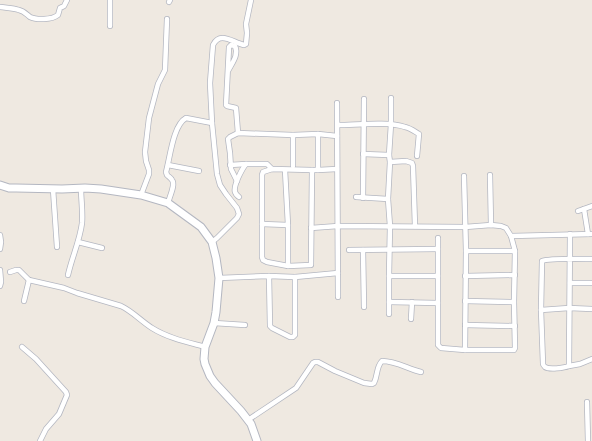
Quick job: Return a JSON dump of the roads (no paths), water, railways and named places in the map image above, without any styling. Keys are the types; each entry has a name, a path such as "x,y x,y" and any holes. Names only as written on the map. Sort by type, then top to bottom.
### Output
{"street":[{"path":"0,7 23,11 32,18 47,19 55,18 58,15 60,8 64,6 67,0"},
{"path":"110,0 110,26"},
{"path":"212,242 240,214 220,184 217,174 210,83 213,45 218,38 225,38 244,45 246,44 246,24 251,0"},
{"path":"141,195 149,174 145,152 149,118 158,84 165,70 168,19"},
{"path":"228,71 236,56 235,46 231,45 228,47 226,105 236,108 238,133"},
{"path":"389,314 388,276 390,226 388,199 389,155 392,124 391,98"},
{"path":"364,99 364,198"},
{"path":"338,103 338,297"},
{"path":"168,203 174,183 173,180 166,175 171,148 179,125 185,118 212,123"},
{"path":"338,125 392,124 405,127 419,134 417,156"},
{"path":"237,181 230,165 228,139 238,133 293,135 318,134 337,136"},
{"path":"318,134 318,170"},
{"path":"293,135 293,166"},
{"path":"363,154 389,155"},
{"path":"390,162 412,163 415,226"},
{"path":"239,197 235,192 237,181 246,164"},
{"path":"230,165 268,164 272,169"},
{"path":"168,165 199,171"},
{"path":"312,170 311,265 288,266 263,260 261,254 263,172 272,169 337,169"},
{"path":"286,170 288,266"},
{"path":"490,175 491,225"},
{"path":"464,176 466,251 465,350"},
{"path":"0,185 9,188 101,189 141,195 168,203 201,227 212,242 219,278 216,312 206,347 204,364 210,376 248,420 257,441"},
{"path":"68,275 78,242 82,222 81,188"},
{"path":"52,189 57,247"},
{"path":"356,197 388,199"},
{"path":"578,211 592,206"},
{"path":"511,236 590,234 584,209"},
{"path":"262,224 288,225"},
{"path":"311,228 338,226 465,227 491,225 506,228 511,236 515,251 514,350 465,350 439,347 438,238"},
{"path":"569,366 570,234"},
{"path":"0,235 0,249"},
{"path":"78,242 102,248"},
{"path":"349,250 438,249"},
{"path":"364,250 364,307"},
{"path":"466,251 515,251"},
{"path":"592,259 542,261 544,366 546,368 566,368 592,359"},
{"path":"0,270 0,286"},
{"path":"10,272 19,270 29,280 64,288 121,306 152,328 177,339 206,347"},
{"path":"219,278 269,276 296,277 338,273"},
{"path":"466,276 515,275"},
{"path":"269,276 270,326 290,337 295,335 296,277"},
{"path":"388,276 438,276"},
{"path":"24,300 29,280"},
{"path":"570,283 592,283"},
{"path":"465,301 514,302"},
{"path":"389,302 438,303"},
{"path":"411,319 412,302"},
{"path":"542,310 569,308 592,309"},
{"path":"214,323 245,325"},
{"path":"465,325 515,326"},
{"path":"22,347 36,359 67,395 59,414 46,429 40,441"},
{"path":"248,420 296,388 315,362 369,384 376,381 378,367 382,361 398,364 421,372"},
{"path":"587,402 588,441"}]}
